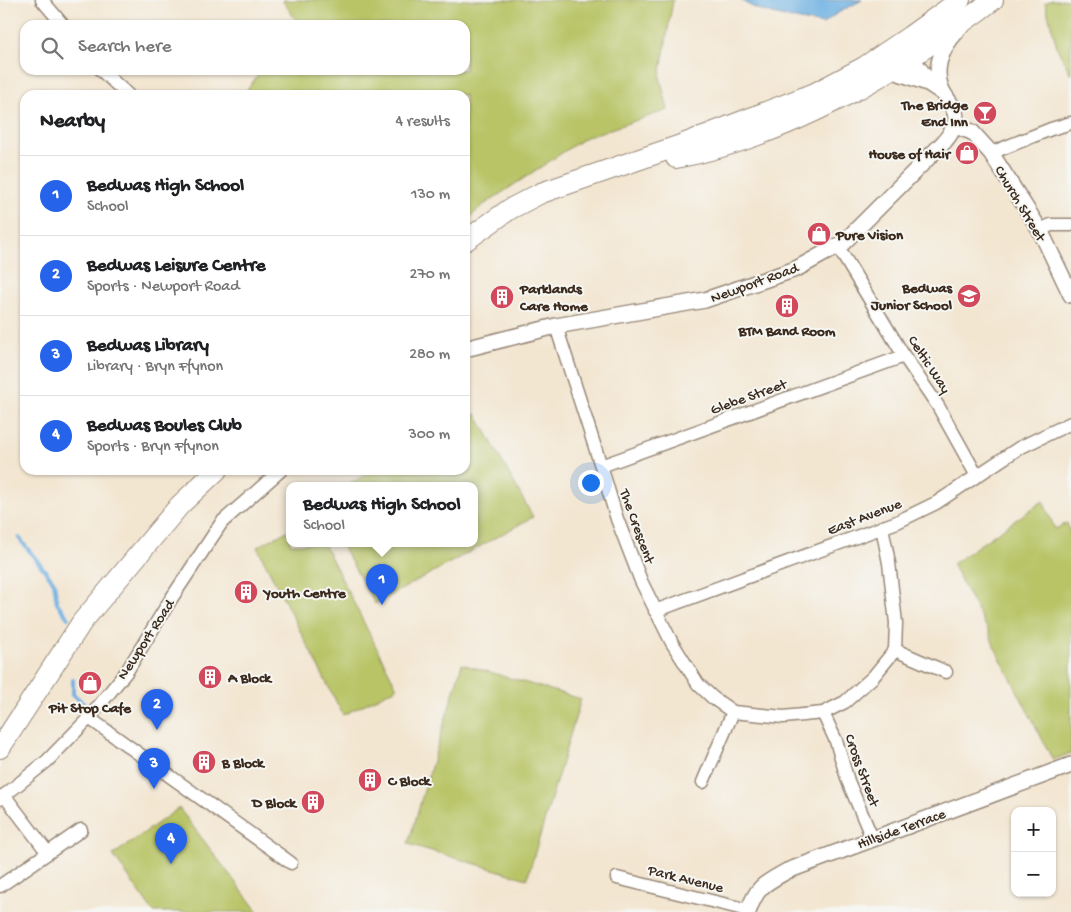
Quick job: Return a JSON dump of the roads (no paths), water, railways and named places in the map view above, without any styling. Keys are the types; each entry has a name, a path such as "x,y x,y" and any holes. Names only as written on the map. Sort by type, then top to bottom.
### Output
{"main road":[{"path":"470,237 498,216 524,201 557,187 678,146 815,93 968,19 993,0"},
{"path":"610,170 693,155 759,134 830,104 891,70 910,46 952,2"},
{"path":"0,748 82,622 180,504 212,475"}],"street":[{"path":"42,0 59,20"},
{"path":"938,85 939,63 943,49 968,19 955,14 952,2"},
{"path":"910,46 954,111 956,116 955,126"},
{"path":"891,70 938,85"},
{"path":"106,75 123,90"},
{"path":"991,153 1050,129 1071,123"},
{"name":"Church Street","path":"955,126 972,132 991,153 1040,230 1071,295"},
{"name":"Newport Road","path":"470,348 556,326 705,300 796,269 838,247 944,142 955,126"},
{"path":"1040,230 1051,225 1071,225"},
{"name":"Celtic Way","path":"838,247 904,356 938,406 977,476"},
{"name":"The Crescent","path":"556,326 620,529 655,611 698,684 713,698 733,712 783,717 823,713 845,702 873,677 895,650"},
{"name":"Glebe Street","path":"601,466 904,356"},
{"name":"East Avenue","path":"655,611 896,522 936,503 1019,448 1071,423"},
{"name":"Newport Road","path":"2,797 47,761 89,718 127,671 171,599 222,522 275,475"},
{"path":"882,527 889,563 896,623 895,650 946,672"},
{"path":"702,782 733,712"},
{"name":"Cross Street","path":"823,713 836,741 848,781 872,838"},
{"path":"89,718 291,863"},
{"name":"Hillside Terrace","path":"748,911 753,899 762,886 787,871 1071,765"},
{"path":"2,797 48,853"},
{"path":"0,886 81,830"},
{"name":"Park Avenue","path":"617,878 748,911"}],"water":[{"path":"741,0 862,0 836,14 823,24 769,13"}],"waterway":[{"path":"19,538 54,582 57,603 68,618"},
{"path":"73,680 73,694 85,705"}],"place":[{"name":"The Bridge End Inn","path":"985,113"},
{"name":"House of Hair","path":"967,153"},
{"name":"Pure Vision","path":"819,234"},
{"name":"Bedwas Junior School","path":"969,296"},
{"name":"Parklands Care Home","path":"502,297"},
{"name":"BTM Band Room","path":"787,306"},
{"name":"Youth Centre","path":"246,592"},
{"name":"Bedwas High School","path":"382,605"},
{"name":"A Block","path":"210,677"},
{"name":"Pit Stop Cafe","path":"90,683"},
{"name":"Bedwas Leisure Centre","path":"157,730"},
{"name":"B Block","path":"204,762"},
{"name":"C Block","path":"370,780"},
{"name":"Bedwas Library","path":"154,789"},
{"name":"D Block","path":"313,802"},
{"name":"Bedwas Boules Club","path":"171,864"}]}
